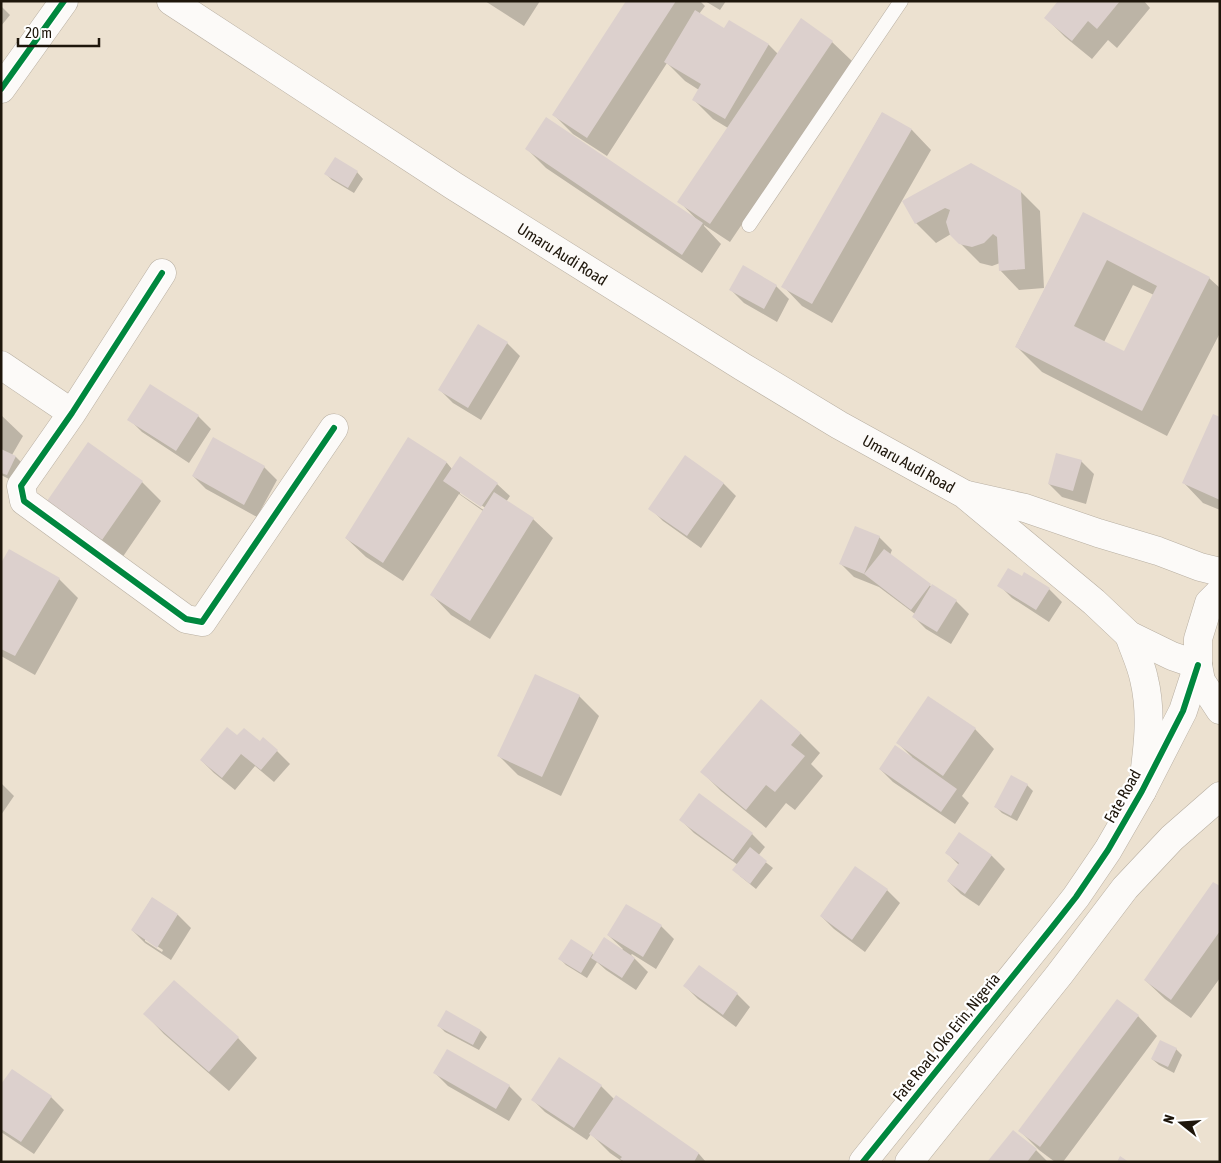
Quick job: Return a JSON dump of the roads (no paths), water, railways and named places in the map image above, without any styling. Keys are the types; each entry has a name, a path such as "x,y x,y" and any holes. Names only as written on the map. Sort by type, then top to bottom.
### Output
{"street":[{"path":"1,89 64,1"},
{"name":"Umaru Audi Road","path":"171,1 454,186 735,362 839,425 964,494"},
{"path":"162,272 72,413 21,486 24,501 186,619 202,622 334,428"},
{"path":"1,366 72,413"},
{"path":"964,494 1025,508 1220,572"},
{"path":"964,494 1094,602 1129,635 1172,656 1198,665"},
{"path":"1220,592 1210,604 1198,639 1198,665 1201,681 1220,710"},
{"path":"1129,635 1144,678 1149,708 1142,791"},
{"name":"Fate Road","path":"1050,930 1108,850 1142,791 1183,711 1198,665"},
{"path":"909,1162 1125,888 1172,838 1220,796"},
{"name":"Fate Road, Oko Erin, Nigeria","path":"863,1162 1050,930"}],"lane":[{"path":"749,225 901,1"}]}
